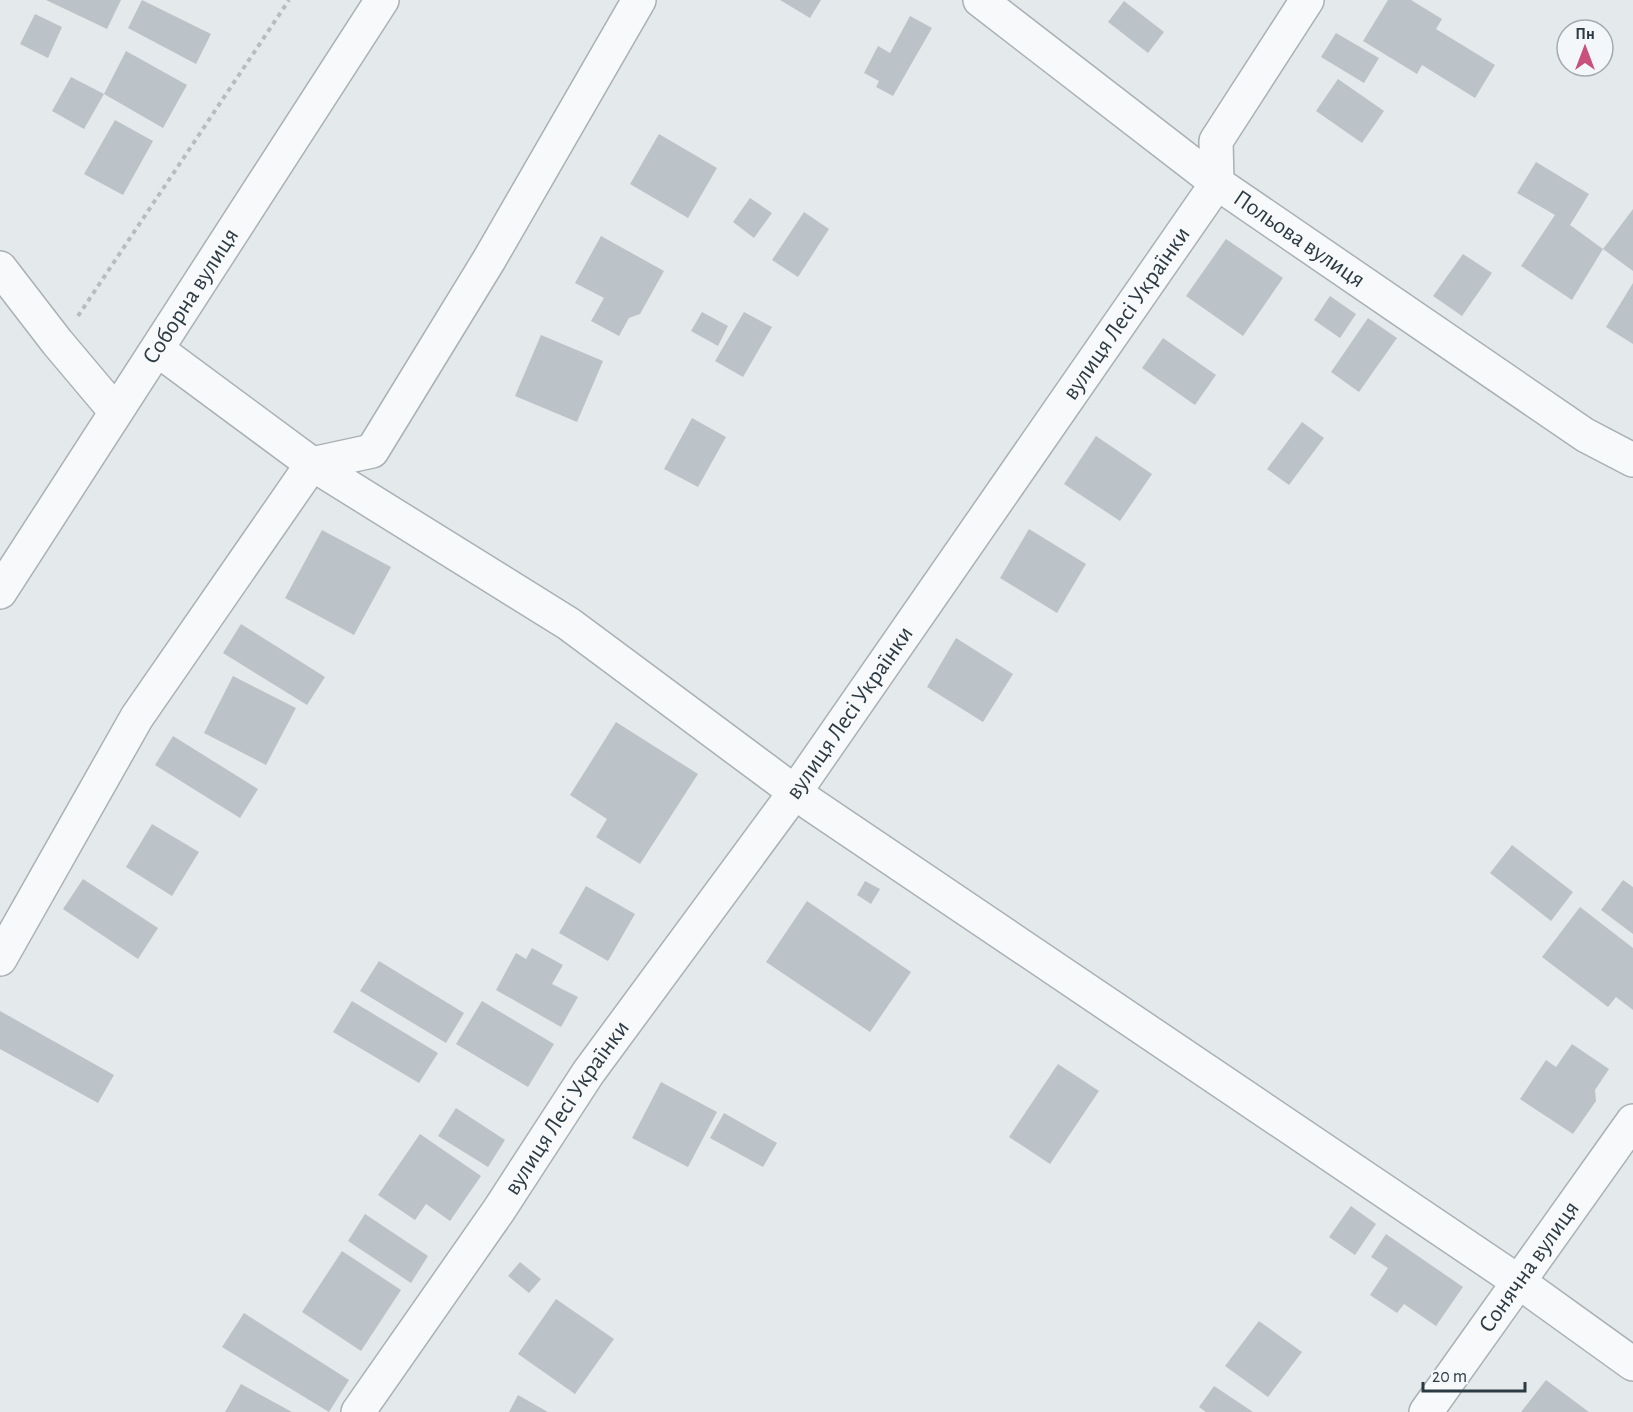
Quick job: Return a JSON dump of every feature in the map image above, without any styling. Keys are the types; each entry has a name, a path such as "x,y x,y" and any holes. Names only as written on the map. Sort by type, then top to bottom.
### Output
{"street":[{"name":"Соборна вулиця","path":"0,592 382,0"},
{"path":"0,959 137,717 312,464 372,451 489,260 639,0"},
{"path":"1217,183 1216,141 1307,0"},
{"name":"Польова вулиця","path":"997,4 1217,183 1585,435 1633,460"},
{"name":"вулиця Лесі Українки","path":"358,1412 500,1210 588,1073 795,792 1217,183"},
{"path":"0,268 57,342 116,412"},
{"path":"158,350 312,464 569,624 795,792 1519,1282 1633,1364"},
{"name":"Сонячна вулиця","path":"1426,1412 1633,1121"}],"path":[{"path":"57,342 89,303 289,0"}],"building":[{"path":"46,0 121,0 107,29"},
{"path":"142,0 211,34 196,64 128,28"},
{"path":"780,0 821,0 810,18"},
{"path":"1388,0 1411,0 1442,19 1436,29 1495,65 1475,98 1422,65 1417,74 1363,41"},
{"path":"1124,1 1164,32 1148,53 1108,22"},
{"path":"35,14 62,27 48,58 20,44"},
{"path":"910,16 932,28 893,96 876,87 879,81 864,73 878,46 890,53"},
{"path":"1336,33 1379,58 1364,83 1321,57"},
{"path":"126,51 187,85 163,128 104,94"},
{"path":"71,77 104,94 84,129 52,111"},
{"path":"1338,79 1384,111 1362,143 1316,111"},
{"path":"115,120 153,141 123,195 84,174"},
{"path":"659,134 717,168 688,218 630,184"},
{"path":"1536,162 1589,194 1570,225 1603,249 1572,300 1521,266 1555,215 1517,193"},
{"path":"750,198 772,213 754,238 733,222"},
{"path":"1633,209 1633,271 1603,249"},
{"path":"804,212 829,229 798,277 772,260"},
{"path":"601,236 664,271 640,314 629,318 619,336 591,321 604,298 575,283"},
{"path":"1226,239 1283,278 1243,336 1186,296"},
{"path":"1463,254 1492,273 1462,316 1433,296"},
{"path":"1633,283 1633,344 1606,327"},
{"path":"1330,296 1356,314 1340,338 1314,320"},
{"path":"702,312 728,326 718,346 691,331"},
{"path":"744,312 772,327 743,377 715,361"},
{"path":"1368,318 1397,338 1359,392 1331,372"},
{"path":"541,335 603,361 577,422 515,396"},
{"path":"1163,338 1216,375 1195,405 1142,368"},
{"path":"692,418 726,437 698,487 664,469"},
{"path":"1302,422 1324,438 1289,485 1267,469"},
{"path":"1096,436 1152,474 1120,521 1064,484"},
{"path":"1029,529 1086,564 1057,613 1000,578"},
{"path":"322,530 391,567 354,635 285,598"},
{"path":"241,624 325,677 307,705 223,653"},
{"path":"956,638 1013,674 983,722 927,687"},
{"path":"233,676 296,708 266,765 204,733"},
{"path":"616,722 698,774 640,864 596,837 607,819 570,795"},
{"path":"173,736 258,789 240,818 155,765"},
{"path":"152,824 199,852 172,896 126,867"},
{"path":"1512,845 1573,892 1551,921 1490,873"},
{"path":"83,879 158,928 138,959 63,909"},
{"path":"1623,880 1633,887 1633,934 1601,910"},
{"path":"865,881 880,889 871,904 857,895"},
{"path":"586,886 635,914 608,961 559,933"},
{"path":"807,901 911,972 870,1032 766,962"},
{"path":"1580,907 1633,948 1633,1010 1616,997 1608,1007 1542,957"},
{"path":"532,948 563,965 552,984 578,997 561,1027 496,990 516,953 526,959"},
{"path":"379,961 464,1013 446,1043 360,991"},
{"path":"352,1001 438,1053 419,1083 333,1032"},
{"path":"482,1001 554,1044 528,1087 456,1044"},
{"path":"0,1011 114,1075 98,1103 0,1049"},
{"path":"1572,1044 1609,1069 1595,1090 1596,1101 1573,1134 1520,1099 1546,1060 1556,1067"},
{"path":"1058,1064 1099,1091 1050,1164 1009,1137"},
{"path":"661,1082 717,1112 688,1167 632,1138"},
{"path":"456,1108 505,1140 488,1167 438,1136"},
{"path":"724,1113 777,1143 763,1167 710,1138"},
{"path":"420,1134 481,1176 450,1221 426,1204 415,1220 378,1195"},
{"path":"1351,1206 1376,1224 1355,1255 1329,1237"},
{"path":"365,1214 428,1256 411,1283 348,1241"},
{"path":"1386,1234 1463,1287 1436,1326 1404,1304 1397,1313 1370,1295 1388,1268 1371,1257"},
{"path":"342,1251 401,1290 361,1351 302,1312"},
{"path":"520,1262 541,1279 529,1293 508,1276"},
{"path":"556,1299 614,1339 575,1394 518,1354"},
{"path":"244,1313 349,1380 329,1412 222,1347"},
{"path":"1259,1321 1302,1352 1268,1397 1225,1366"},
{"path":"1546,1380 1589,1412 1521,1412"},
{"path":"241,1384 292,1412 225,1412"},
{"path":"1214,1386 1253,1412 1206,1412 1199,1407"},
{"path":"518,1395 548,1412 509,1412"}]}
